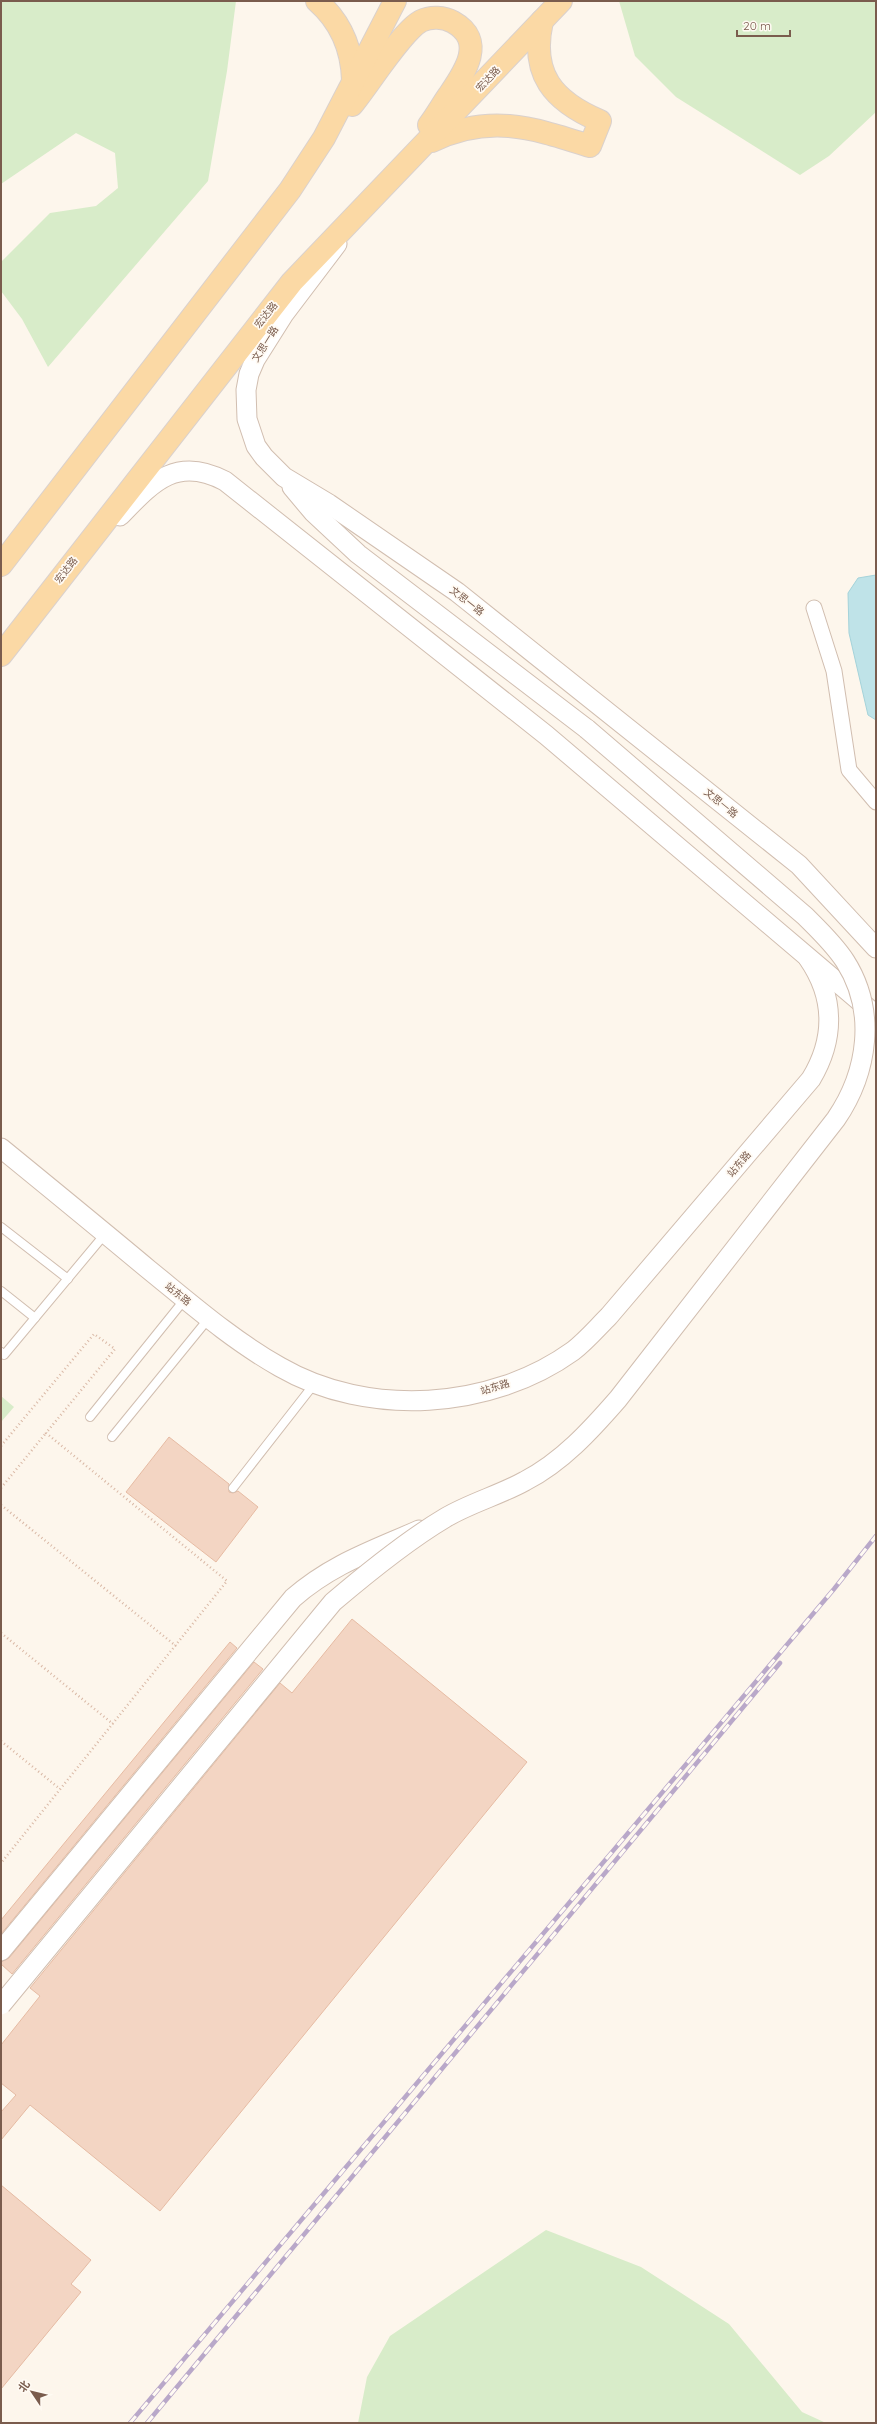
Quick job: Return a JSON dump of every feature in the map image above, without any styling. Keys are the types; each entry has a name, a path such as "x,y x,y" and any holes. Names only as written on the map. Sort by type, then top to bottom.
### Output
{"main road":[{"path":"317,1 335,20 343,34 349,48 353,80"},
{"path":"324,138 395,1"},
{"name":"宏达路","path":"1,655 292,282 382,186 561,1"},
{"path":"1,565 290,190 324,138 415,25 422,20 440,17 457,24 468,37 471,54 469,63 431,122 382,186"},
{"path":"419,149 433,140 462,129 497,124 536,129 590,146 600,122 567,104 550,85 540,60 539,34 542,21"}],"street":[{"name":"文思一路","path":"360,209 322,267 267,340 249,374 245,406 250,433 264,457 284,477 329,504 463,597 799,865 876,948"},
{"path":"82,550 104,533 150,485 160,478 171,474 194,471 215,476 224,481 546,735 876,1015"},
{"path":"1,1951 293,1598 315,1579 343,1563 527,1480 562,1456 592,1430 623,1393 836,1119 854,1087 864,1053 865,1016 861,998 849,968 835,947 805,916 587,729 358,554 312,512 284,477"},
{"path":"814,608 834,671 849,770 876,802"},
{"name":"站东路","path":"1,1148 209,1318 280,1367 315,1383 353,1394 404,1400 456,1397 505,1385 552,1364 574,1350 609,1316 789,1106 818,1066 828,1038 829,1009 822,982 808,958"},
{"path":"1,2005 333,1602 358,1580 446,1517"}],"lane":[{"path":"1,1227 68,1279"},
{"path":"1,1352 4,1355 105,1234"},
{"path":"1,1291 35,1318"},
{"path":"90,1417 185,1299"},
{"path":"112,1437 209,1318"},
{"path":"234,1488 315,1383"}],"path":[{"path":"1,1446 94,1334 115,1349 1,1488"},
{"path":"1,1863 227,1581 46,1433"},
{"path":"1,1505 176,1646"},
{"path":"1,1633 113,1724"},
{"path":"1,1741 60,1790"}],"green space":[{"path":"1,1 236,1 227,71 208,181 48,367 22,319 1,291 1,262 50,213 96,206 118,188 115,153 76,133 1,184"},
{"path":"619,1 876,1 876,112 829,156 800,175 676,97 635,56"},
{"path":"1,1396 14,1407 1,1422"},
{"path":"546,2230 641,2267 729,2324 802,2412 826,2423 358,2423 367,2377 390,2336"}],"water":[{"path":"876,575 876,720 868,715 849,633 848,593 858,578"}],"building":[{"path":"169,1437 229,1484 229,1492 233,1493 238,1491 258,1507 216,1562 126,1492"},
{"path":"352,1619 527,1762 160,2211 30,2105 1,2140 1,2112 16,2095 1,2083 1,2045 40,1996 30,1988 280,1683 292,1693"},
{"path":"230,1642 237,1648 1,1934 1,1920"},
{"path":"254,1662 263,1669 12,1974 1,1964 1,1962 9,1958"},
{"path":"1,2185 91,2260 71,2284 81,2292 1,2389"}],"railway":[{"path":"130,2423 834,1589 876,1536"},
{"path":"147,2423 780,1663"}]}
